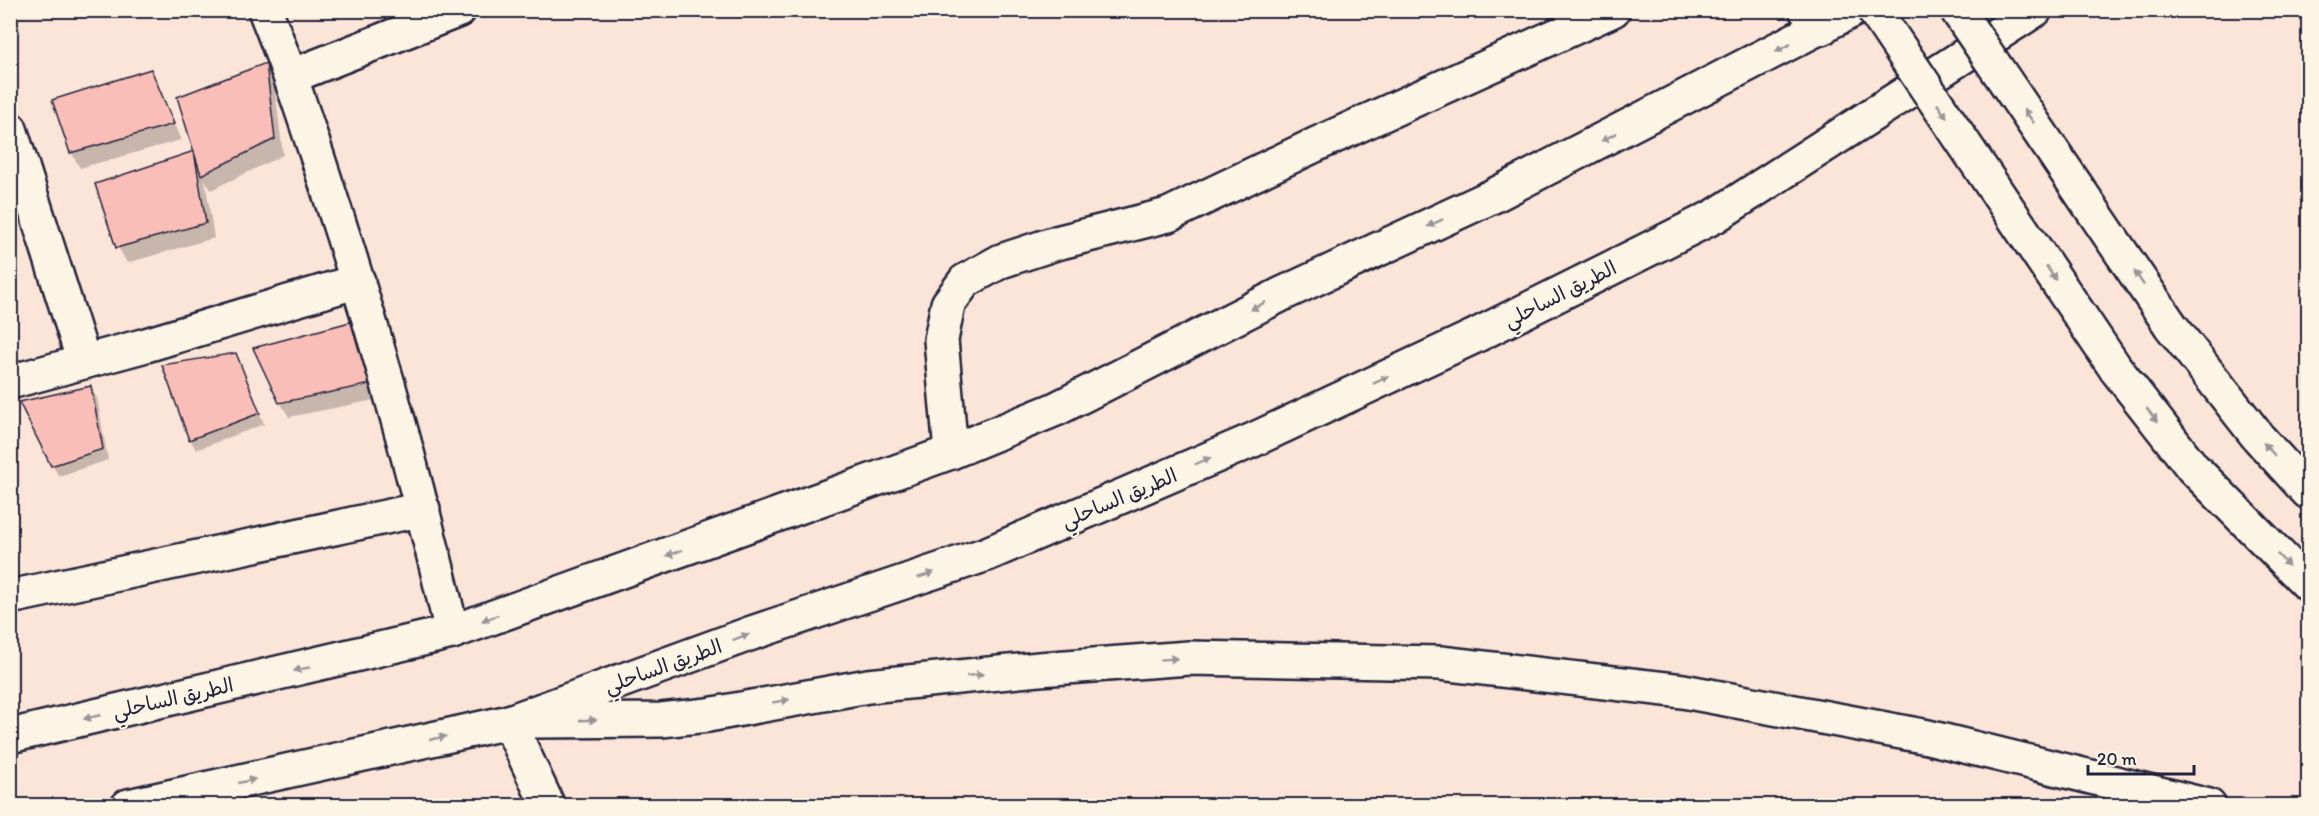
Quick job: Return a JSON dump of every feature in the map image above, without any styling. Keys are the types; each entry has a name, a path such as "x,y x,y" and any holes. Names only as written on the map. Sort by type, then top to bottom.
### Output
{"main road":[{"path":"265,10 292,76 358,281 423,509 452,632"},
{"path":"292,76 459,10"},
{"path":"951,452 941,340 948,304 965,280 1000,261 1056,243 1168,215 1317,144 1613,10"},
{"name":"الطريق الساحلي","path":"10,736 452,632 951,452 1056,409 1282,294 1493,196 1814,19 1853,10"},
{"path":"1874,10 2116,369 2193,468 2308,584"},
{"path":"1957,10 2171,326 2258,437 2308,492"},
{"name":"الطريق الساحلي","path":"128,806 508,722 749,634 987,554 1253,440 1463,342 1715,216 2035,10"},
{"path":"10,129 84,362"},
{"path":"10,382 358,281"},
{"path":"10,597 423,509"},
{"path":"548,806 508,722 661,720 708,715 868,686 1039,669 1189,658 1440,663 1694,693 1928,737 2209,806"}],"building":[{"path":"266,63 275,139 201,175 177,97"},
{"path":"151,69 174,124 70,153 52,100"},
{"path":"194,151 206,223 116,248 95,184"},
{"path":"354,321 376,383 279,403 253,348"},
{"path":"236,353 260,413 189,440 162,365"},
{"path":"91,386 103,449 51,466 19,402"}]}
